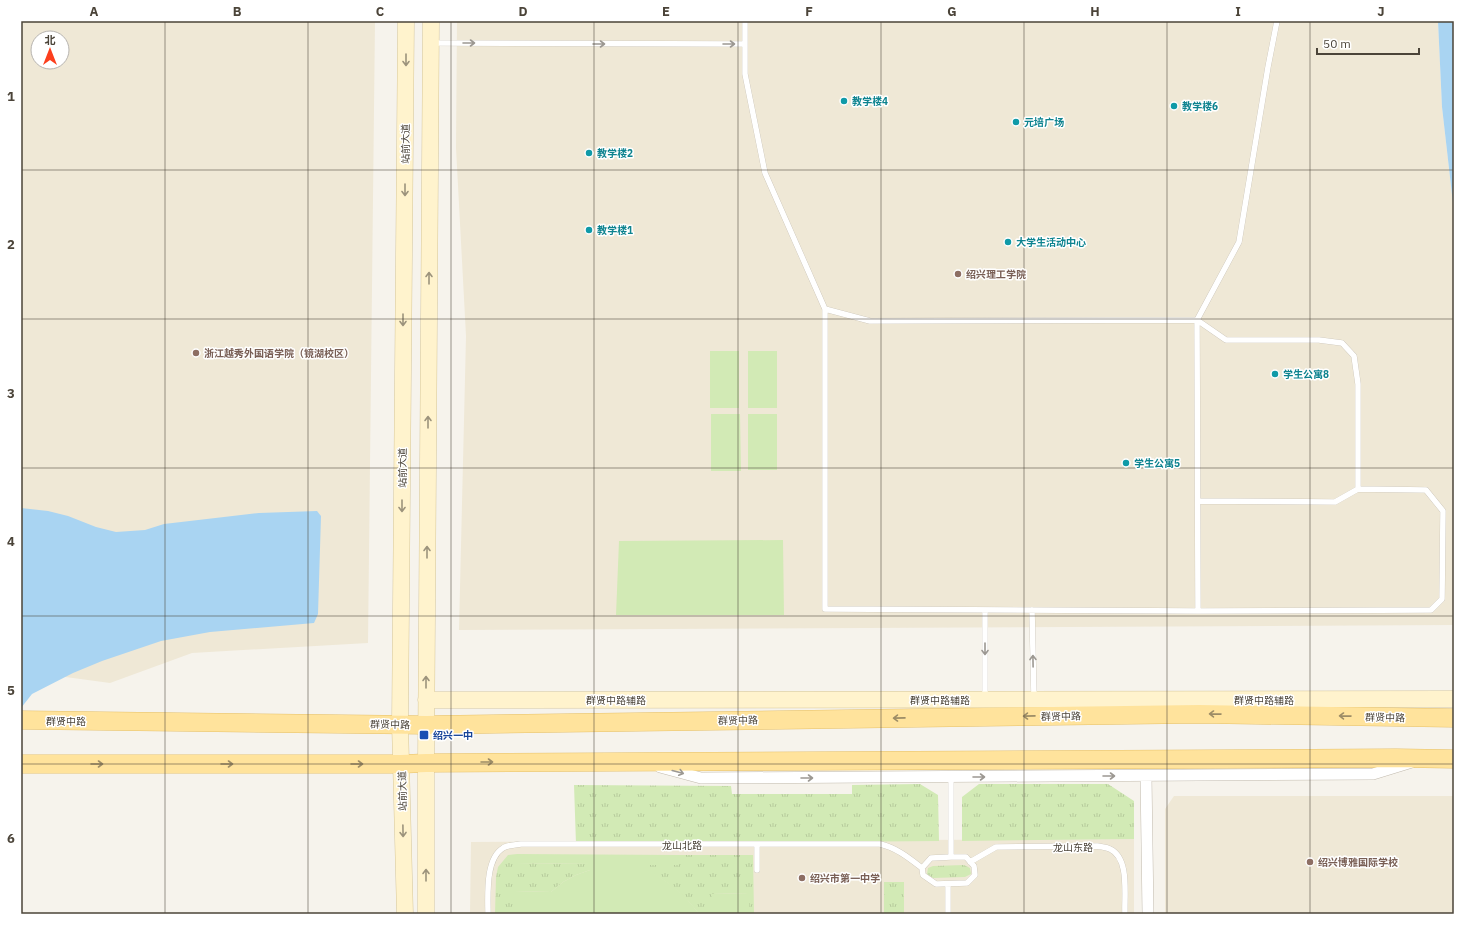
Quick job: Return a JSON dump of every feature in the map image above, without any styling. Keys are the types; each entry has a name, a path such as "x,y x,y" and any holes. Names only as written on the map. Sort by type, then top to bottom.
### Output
{"main road":[{"name":"站前大道","path":"405,914 400,724 406,21"},
{"path":"426,914 431,21"},
{"name":"群贤中路辅路","path":"426,700 1454,699"},
{"name":"群贤中路","path":"21,720 426,725 1199,714 1454,718"},
{"path":"21,764 401,764 1454,759"}],"street":[{"path":"640,762 701,778 951,777 1373,774 1425,758"},
{"path":"1146,776 1148,914"}],"lane":[{"path":"745,21 745,74 765,173 825,310 825,609 1198,611 1431,610 1442,599 1443,511 1426,490 1358,489 1335,502 1198,501"},
{"path":"1198,611 1197,320 1239,242 1277,21"},
{"path":"430,43 745,44"},
{"path":"825,310 870,321 1197,320 1226,340 1318,340 1342,343 1354,356 1358,384 1358,489"},
{"path":"985,610 985,700"},
{"path":"1032,610 1034,700"},
{"path":"951,777 951,857"},
{"name":"龙山北路","path":"488,913 489,876 493,859 503,848 522,844 880,844 890,846 903,854 922,868 923,875 936,884 948,884"},
{"path":"756,844 757,870"},
{"name":"龙山东路","path":"970,862 996,847 1097,846 1110,849 1120,858 1124,870 1125,914"},
{"path":"922,868 931,858 951,857 966,857 974,866 975,875 966,883 948,884 948,914"}],"shaded area":[{"name":"浙江越秀外国语学院（镜湖校区）","path":"21,21 375,21 368,643 192,653 110,683 21,671"},
{"name":"绍兴理工学院","path":"457,21 1438,21 1442,107 1454,212 1454,625 459,630 466,336 456,148"},
{"name":"绍兴博雅国际学校","path":"1174,796 1454,796 1454,914 1165,914 1165,809"},
{"name":"绍兴市第一中学","path":"1134,839 1134,914 470,914 471,842"}],"green space":[{"path":"710,351 739,351 739,408 710,408"},
{"path":"748,351 777,351 777,408 748,408"},
{"path":"711,414 740,414 741,471 711,471"},
{"path":"748,414 777,414 777,470 748,470"},
{"path":"783,540 784,615 616,615 619,541"},
{"path":"920,784 938,795 939,841 576,844 574,785 731,786 732,794 852,794 852,785"},
{"path":"979,784 1108,784 1134,801 1134,839 962,841 962,797"},
{"path":"517,854 517,863 590,864 590,870 563,882 551,892 515,891 515,914 495,914 496,877 498,867 508,855"},
{"path":"517,854 678,855 678,865 648,865 648,870 676,889 688,900 699,914 515,914 515,891 551,892 563,882 590,870 590,864 517,863"},
{"path":"678,855 753,855 754,914 749,914 749,893 712,894 712,914 699,914 676,890 648,871 648,865 678,865"},
{"path":"964,865 970,868 971,874 965,877 933,878 927,874 928,868 933,866"},
{"path":"884,882 904,882 904,914 884,914"},
{"path":"749,893 749,914 712,914 712,894"}],"water":[{"path":"1438,21 1454,21 1454,212 1442,107"},
{"path":"21,508 48,511 68,516 96,527 116,532 145,530 164,524 259,513 317,511 321,516 318,614 314,623 210,632 161,641 102,661 73,673 32,694 21,708"}],"place":[{"name":"教学楼4","path":"844,101"},
{"name":"教学楼6","path":"1174,106"},
{"name":"元培广场","path":"1016,122"},
{"name":"教学楼2","path":"589,153"},
{"name":"教学楼1","path":"589,230"},
{"name":"大学生活动中心","path":"1008,242"},
{"name":"绍兴理工学院","path":"958,274"},
{"name":"浙江越秀外国语学院（镜湖校区）","path":"196,353"},
{"name":"学生公寓8","path":"1275,374"},
{"name":"学生公寓5","path":"1126,463"},
{"name":"绍兴一中","path":"424,735"},
{"name":"绍兴博雅国际学校","path":"1310,862"},
{"name":"绍兴市第一中学","path":"802,878"}]}
